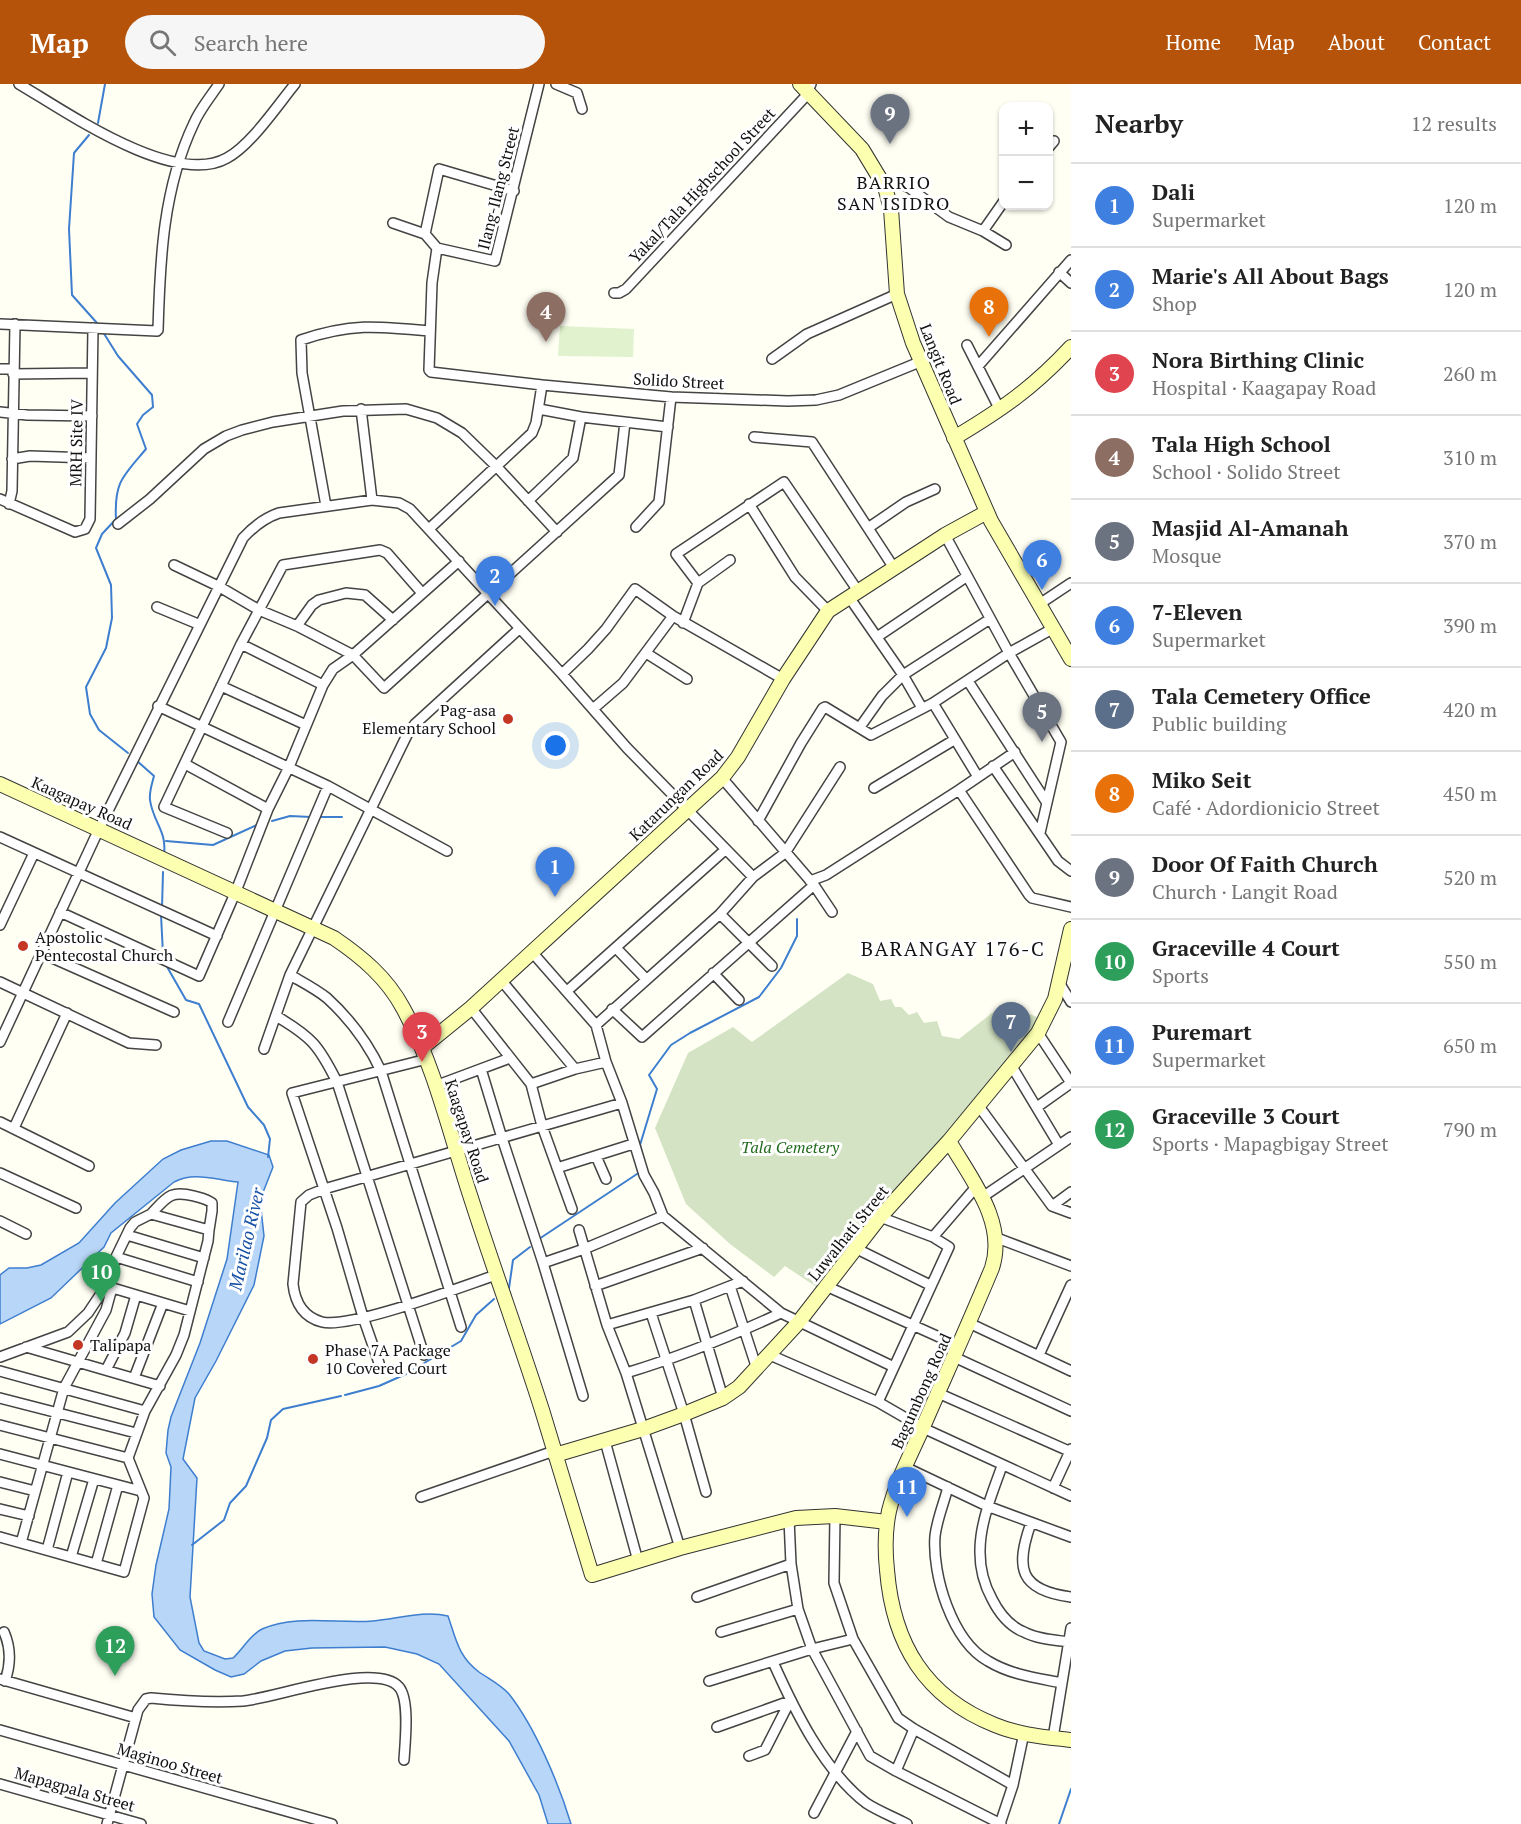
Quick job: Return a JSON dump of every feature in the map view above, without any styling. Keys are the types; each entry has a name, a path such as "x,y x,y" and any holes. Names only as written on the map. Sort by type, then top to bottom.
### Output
{"street":[{"path":"19,84 123,145 178,162 202,165 228,158 256,131 294,84"},
{"path":"0,324 157,331 166,212 178,162 195,120 219,84"},
{"name":"Ilang-Ilang Street","path":"437,248 495,261 539,84"},
{"path":"556,84 577,93 582,109"},
{"name":"Langit Road","path":"806,86 862,149 885,187 891,209 897,294 913,343 987,512 1071,660"},
{"name":"Yakal/Tala Highschool Street","path":"614,293 626,289 805,98 806,86"},
{"path":"425,234 439,169 514,191"},
{"path":"885,187 902,185 908,187 949,217 983,231 1006,245"},
{"path":"983,231 999,208"},
{"path":"326,506 302,373 301,340 353,327 383,326 430,331 432,283 437,248 425,234 393,223"},
{"path":"979,365 1071,260"},
{"path":"1059,272 1071,283"},
{"path":"772,359 807,334 897,294"},
{"path":"9,504 12,491 15,324"},
{"name":"MRH Site IV","path":"0,499 75,532 85,530 90,519 93,328"},
{"name":"Solido Street","path":"430,331 430,371 542,385 671,397 816,400 839,395 922,361"},
{"path":"967,345 1000,410"},
{"path":"954,438 1000,410 1046,375 1071,347"},
{"path":"0,369 14,372 92,373"},
{"path":"430,528 532,433 539,410 542,385"},
{"path":"636,527 659,502 671,397"},
{"path":"361,409 372,500"},
{"path":"118,524 150,499 190,460 214,442 242,430 310,416 361,409 406,409 437,418 462,433 557,532"},
{"path":"539,410 668,427"},
{"path":"0,412 92,416"},
{"path":"528,501 573,458 581,417"},
{"path":"174,565 218,586 259,610 297,626 353,655 384,688 619,475 625,422"},
{"path":"754,437 812,441 894,568"},
{"path":"12,459 30,456 91,458"},
{"path":"698,583 676,554 748,504 783,482 786,483 922,708"},
{"path":"868,528 906,502 935,489"},
{"path":"0,1042 2,1031 158,706 243,537 267,517 279,513 372,500 399,503 410,509 430,528 627,748 753,877"},
{"path":"748,504 795,577 828,611"},
{"name":"Katarungan Road","path":"425,1053 531,951 722,778 738,757 783,680 828,611 945,535 987,512"},
{"path":"945,535 1009,654 1066,742 1040,833"},
{"path":"227,833 164,807 241,644 285,565 380,550 387,553 422,593"},
{"path":"684,623 698,583 730,560"},
{"path":"60,912 199,976 236,891 268,808 289,767 323,685 333,669 353,655 459,561"},
{"path":"877,637 966,577"},
{"path":"1038,605 1071,583"},
{"path":"562,674 600,636 634,589 684,623 783,680"},
{"path":"297,626 312,605 319,600 346,593 365,595 393,620"},
{"path":"157,607 198,624"},
{"path":"593,709 622,683 673,616"},
{"path":"860,727 882,696 903,675 990,619"},
{"path":"758,821 823,708 825,707 871,735 933,703 1052,628"},
{"path":"264,1049 290,975 407,735 415,724 519,629"},
{"path":"241,644 323,685"},
{"path":"646,653 687,679"},
{"path":"968,681 1047,803"},
{"path":"221,686 306,725"},
{"path":"933,703 978,777"},
{"path":"158,706 370,807 447,851"},
{"path":"874,788 954,740"},
{"path":"612,1009 642,1037 812,883 1015,752"},
{"path":"185,764 268,808"},
{"path":"993,766 1058,861 1071,871"},
{"path":"596,1024 720,914 753,877 785,853 840,767"},
{"path":"722,778 812,883 832,912"},
{"name":"Kaagapay Road","path":"0,784 312,927 357,953 377,971 402,1006 425,1053 592,1575 638,1561"},
{"path":"228,1022 328,786"},
{"path":"959,790 1029,895 1032,898 1071,907"},
{"path":"0,837 217,936"},
{"path":"567,992 725,850"},
{"path":"0,925 34,853"},
{"path":"720,914 772,966"},
{"name":"Luwalhati Street","path":"554,1453 643,1429 723,1398 739,1387 757,1369 798,1323 880,1217 949,1141 1038,1033 1051,1011 1060,984 1071,929"},
{"path":"616,948 646,979"},
{"path":"531,951 596,1024 633,1144 663,1216 781,1313 894,1367"},
{"path":"40,953 174,1012"},
{"path":"713,973 738,1000"},
{"path":"290,975 326,997 354,1026 381,1071 461,1327"},
{"path":"501,980 575,1069"},
{"path":"0,982 129,1043 156,1045"},
{"path":"1060,984 1071,1002"},
{"path":"471,1008 531,1084 542,1126 572,1209"},
{"path":"14,1128 67,1013"},
{"path":"276,1016 302,1031 322,1052 337,1082 424,1355"},
{"path":"1037,1107 1071,1083 1038,1033"},
{"path":"379,1364 292,1093 381,1071 425,1053"},
{"path":"435,1086 510,1058"},
{"path":"531,1084 575,1069 606,1062"},
{"path":"1011,1065 1059,1145"},
{"path":"481,1070 583,1396"},
{"path":"496,1275 407,1305 363,1317 332,1323 321,1322 306,1314 297,1303 293,1284 300,1206 303,1198 324,1189 622,1103"},
{"path":"978,1105 1052,1206 1071,1213"},
{"path":"0,1122 89,1166"},
{"path":"933,1237 979,1193 1024,1168 1071,1137"},
{"name":"Bagumbong Road","path":"949,1141 990,1214 997,1238 995,1259 894,1496 887,1522 886,1564 890,1595 897,1624 911,1657 934,1685 962,1707 993,1724 1024,1733 1071,1740"},
{"path":"557,1168 633,1144"},
{"path":"596,1156 606,1179"},
{"path":"0,1173 76,1208"},
{"path":"0,1537 21,1543 72,1557 124,1572 144,1498 128,1458 135,1433 145,1411 176,1355 184,1335 204,1258 212,1203 178,1192 167,1197 151,1214 135,1222 127,1235 116,1257 106,1310 64,1388 21,1543"},
{"path":"1052,1206 1071,1192"},
{"path":"151,1214 209,1230"},
{"path":"543,1263 584,1249 663,1216"},
{"path":"878,1402 949,1247 933,1237 880,1217"},
{"path":"0,1221 26,1234"},
{"path":"579,1230 607,1325 626,1373 680,1548"},
{"path":"127,1235 204,1258"},
{"path":"997,1238 1071,1266"},
{"path":"595,1286 703,1248"},
{"path":"855,1248 930,1285"},
{"path":"116,1257 198,1282"},
{"path":"607,1325 694,1300 743,1281"},
{"path":"1039,1355 1071,1285"},
{"path":"730,1286 757,1369"},
{"path":"826,1286 913,1324 956,1352 1071,1411"},
{"path":"109,1287 190,1311"},
{"path":"0,1358 68,1332 88,1313 109,1287"},
{"path":"106,1370 125,1333 136,1295"},
{"path":"694,1300 723,1398"},
{"path":"134,1378 163,1303"},
{"path":"651,1313 684,1414 706,1492"},
{"path":"626,1373 666,1361 781,1313"},
{"path":"969,1323 1071,1371"},
{"path":"26,1347 160,1386"},
{"path":"770,1355 878,1402 922,1428 1071,1496"},
{"path":"0,1371 145,1411"},
{"path":"938,1393 1071,1451 1053,1488"},
{"path":"0,1398 135,1433"},
{"path":"0,1425 128,1458"},
{"path":"605,1441 638,1561 789,1519 835,1516 887,1522"},
{"path":"421,1497 554,1453"},
{"path":"0,1454 141,1491"},
{"path":"1002,1466 987,1506 979,1543 979,1559 987,1590 995,1605 1012,1626 1038,1637 1069,1642"},
{"path":"905,1467 987,1506 1071,1537"},
{"path":"47,1550 68,1472"},
{"path":"72,1557 94,1479"},
{"path":"0,1482 35,1491"},
{"path":"96,1564 118,1485"},
{"path":"948,1487 935,1534 935,1552 946,1606 958,1628 970,1646 986,1661 1029,1677 1062,1683"},
{"path":"0,1509 29,1516"},
{"path":"835,1516 834,1583 853,1639 898,1718 1013,1785"},
{"path":"789,1519 790,1564 798,1610 812,1649 870,1756 1000,1824 1013,1785 1024,1733"},
{"path":"1031,1523 1022,1556 1028,1579 1036,1587 1046,1592 1071,1597"},
{"path":"697,1597 790,1564"},
{"path":"721,1632 798,1610"},
{"path":"1053,1738 1071,1628"},
{"path":"4,1632 9,1643 10,1661 3,1680 136,1718"},
{"path":"709,1681 812,1649 853,1639"},
{"path":"773,1662 790,1701 835,1773 867,1803 907,1824"},
{"path":"108,1819 136,1718 141,1704 151,1698 211,1702 247,1700 312,1686 376,1677 391,1681 400,1688 403,1695 404,1760"},
{"path":"717,1727 790,1701"},
{"path":"749,1756 765,1750 790,1701"},
{"path":"896,1771 914,1729"},
{"name":"Maginoo Street","path":"0,1730 332,1824"},
{"path":"814,1813 857,1731"},
{"name":"Mapagpala Street","path":"0,1784 108,1819 141,1824"}],"green space":[{"path":"560,326 634,329 633,357 558,356"},
{"name":"Tala Cemetery","path":"848,973 873,984 880,1001 891,999 895,1007 901,1007 909,1015 917,1012 924,1023 937,1021 942,1036 959,1039 992,1013 1012,1007 1037,1017 1034,1032 818,1288 785,1266 774,1277 730,1244 686,1204 655,1128 688,1053 733,1027 752,1042"}],"water":[{"name":"Marilao River","path":"211,1141 227,1141 269,1155 273,1167 260,1200 264,1236 254,1285 195,1398 183,1459 197,1478 190,1597 199,1643 204,1651 225,1659 233,1658 258,1631 275,1624 303,1621 360,1622 420,1614 448,1616 466,1660 499,1685 519,1707 553,1774 571,1824 548,1824 539,1795 509,1741 439,1664 417,1654 385,1647 312,1648 285,1651 261,1661 244,1674 231,1677 180,1650 154,1617 152,1594 156,1565 169,1509 171,1467 166,1453 168,1430 200,1343 227,1259 238,1182 189,1177 174,1182 111,1233 104,1247 51,1298 0,1324 0,1275 9,1268 41,1265 79,1243 115,1203 163,1159 181,1150"}],"waterway":[{"path":"98,123 105,84"},
{"path":"89,135 74,153 69,229 72,295 97,323"},
{"path":"103,332 118,356 152,395 153,407 137,424 146,449 122,480 117,496 116,519 102,534 96,548 111,585 112,618 106,648 86,687 90,714 99,730 128,753"},
{"path":"136,760 154,776 150,800 164,839 164,854"},
{"path":"272,821 290,816 311,817"},
{"path":"317,817 342,817"},
{"path":"166,841 213,845 257,825"},
{"path":"162,908 163,872"},
{"path":"161,915 163,954"},
{"path":"642,1153 640,1145 657,1089 649,1075 671,1045 759,997 781,968 797,936 797,919"},
{"path":"166,965 186,1000 199,1004 248,1107 264,1125 270,1139 268,1157"},
{"path":"539,1239 640,1172"},
{"path":"509,1288 513,1260 530,1247"},
{"path":"345,1395 379,1386 406,1374 461,1341 476,1315 494,1299"},
{"path":"192,1545 224,1520 230,1503 246,1486 267,1438 271,1420 283,1409 341,1396"},
{"path":"1059,1824 1071,1789"}],"place":[{"name":"Door Of Faith Church","path":"890,144"},
{"name":"Miko Seit","path":"989,337"},
{"name":"Tala High School","path":"546,342"},
{"name":"7-Eleven","path":"1042,590"},
{"name":"Marie's All About Bags","path":"495,606"},
{"name":"Pag-asa Elementary School","path":"508,719"},
{"name":"Masjid Al-Amanah","path":"1042,742"},
{"name":"Dali","path":"555,897"},
{"name":"Apostolic Pentecostal Church","path":"23,946"},
{"name":"Tala Cemetery Office","path":"1011,1052"},
{"name":"Nora Birthing Clinic","path":"422,1062"},
{"name":"Graceville 4 Court","path":"101,1302"},
{"name":"Talipapa","path":"78,1345"},
{"name":"Phase 7A Package 10 Covered Court","path":"313,1359"},
{"name":"Puremart","path":"907,1517"},
{"name":"Graceville 3 Court","path":"115,1676"}],"district":[{"name":"BARRIO SAN ISIDRO","path":"894,192"},
{"name":"BARANGAY 176-C","path":"953,948"}]}
